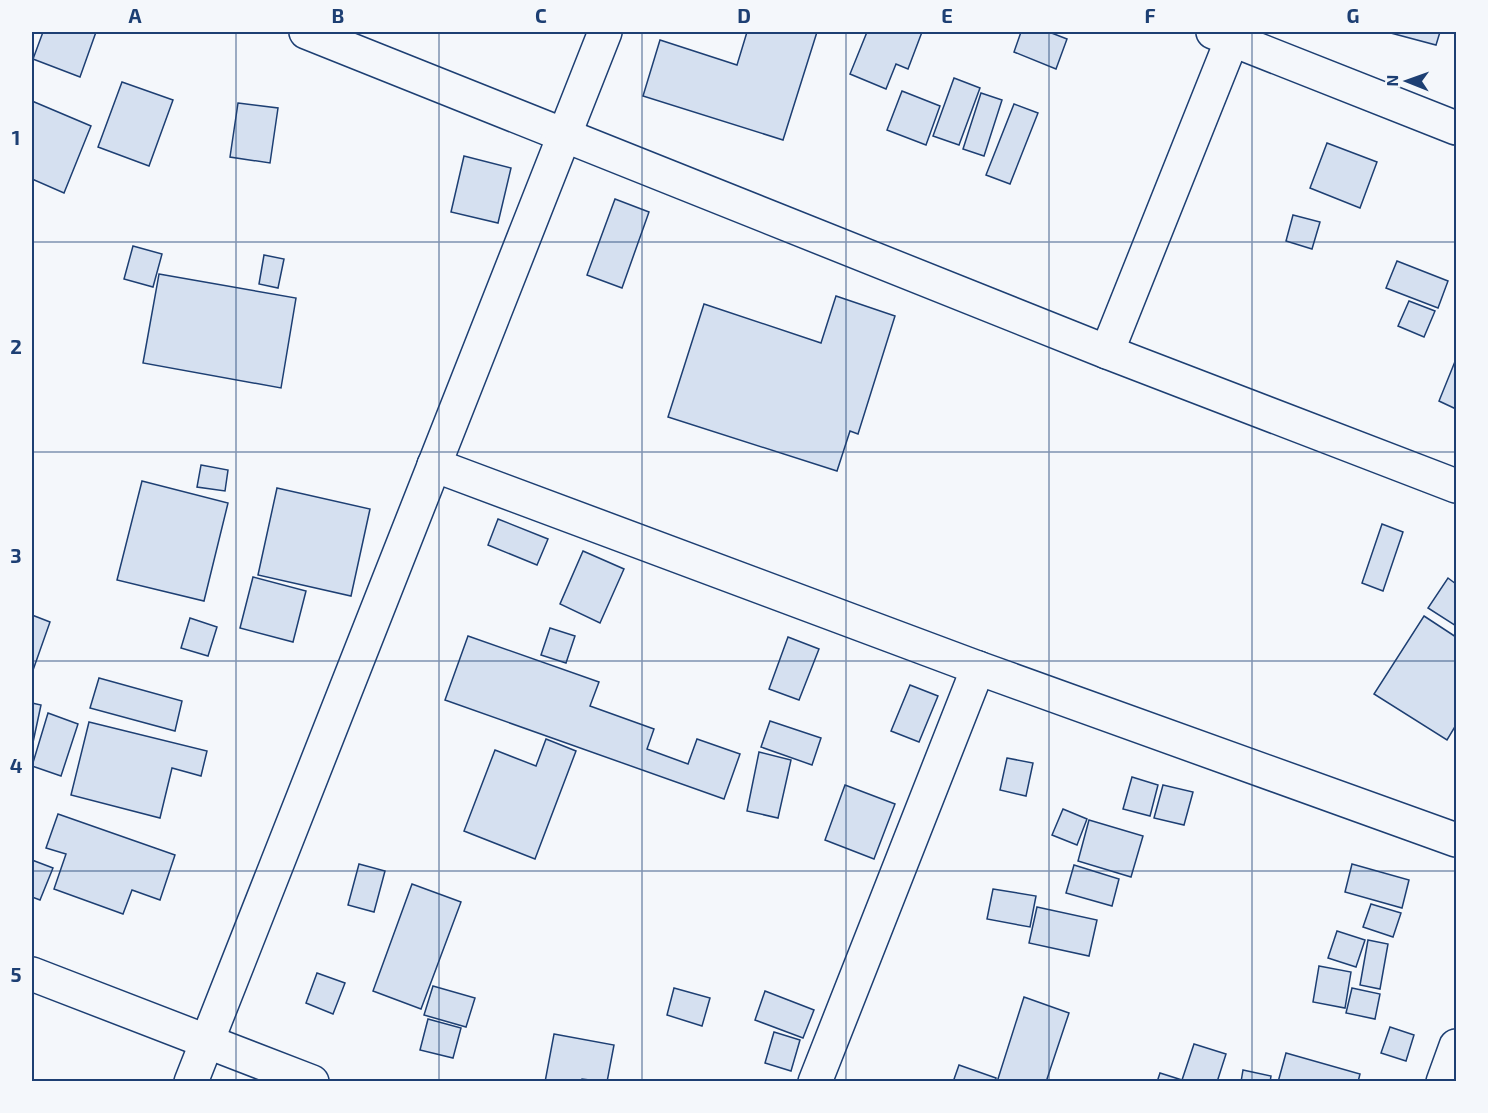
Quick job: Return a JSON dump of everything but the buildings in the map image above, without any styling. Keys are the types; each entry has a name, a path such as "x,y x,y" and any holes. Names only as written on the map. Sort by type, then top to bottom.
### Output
{"street":[{"path":"306,32 1107,352 1456,486"},
{"path":"191,1082 605,32"},
{"path":"1107,352 1226,34 1456,128"},
{"path":"434,465 978,668 1456,840"},
{"path":"815,1082 978,668"},
{"path":"32,974 312,1082"},
{"path":"1443,1082 1456,1047"}]}
